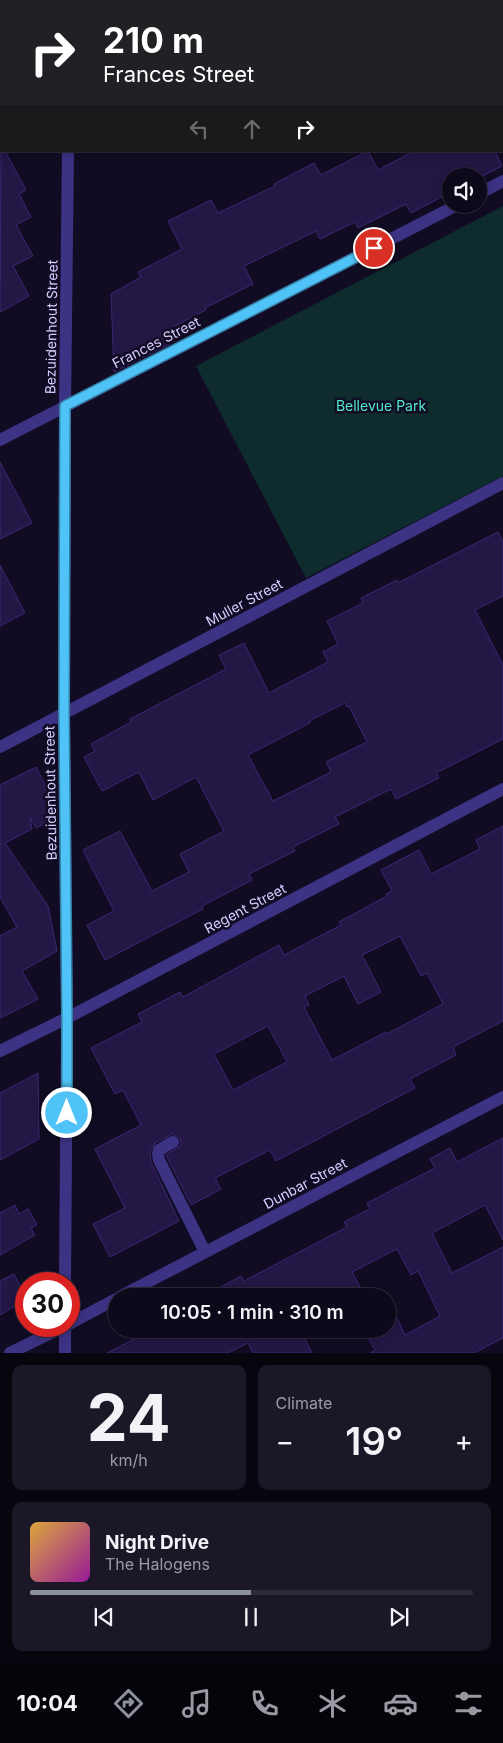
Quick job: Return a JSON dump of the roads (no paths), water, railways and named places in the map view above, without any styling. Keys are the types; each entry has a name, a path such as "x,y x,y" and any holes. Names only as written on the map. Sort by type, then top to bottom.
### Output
{"street":[{"name":"Bezuidenhout Street","path":"66,1272 67,1018 64,713 68,152"},
{"path":"487,190 503,181"},
{"name":"Frances Street","path":"0,440 442,213"},
{"name":"Muller Street","path":"0,747 503,484"},
{"name":"Regent Street","path":"0,1051 67,1018 503,789"},
{"name":"Dunbar Street","path":"137,1288 503,1097"},
{"path":"173,1142 159,1150 159,1160 205,1252"},
{"path":"80,1318 108,1303"},
{"path":"10,1353 43,1337"},
{"path":"65,1337 65,1353"}],"park label":[{"name":"Bellevue Park","path":"381,405"}]}
